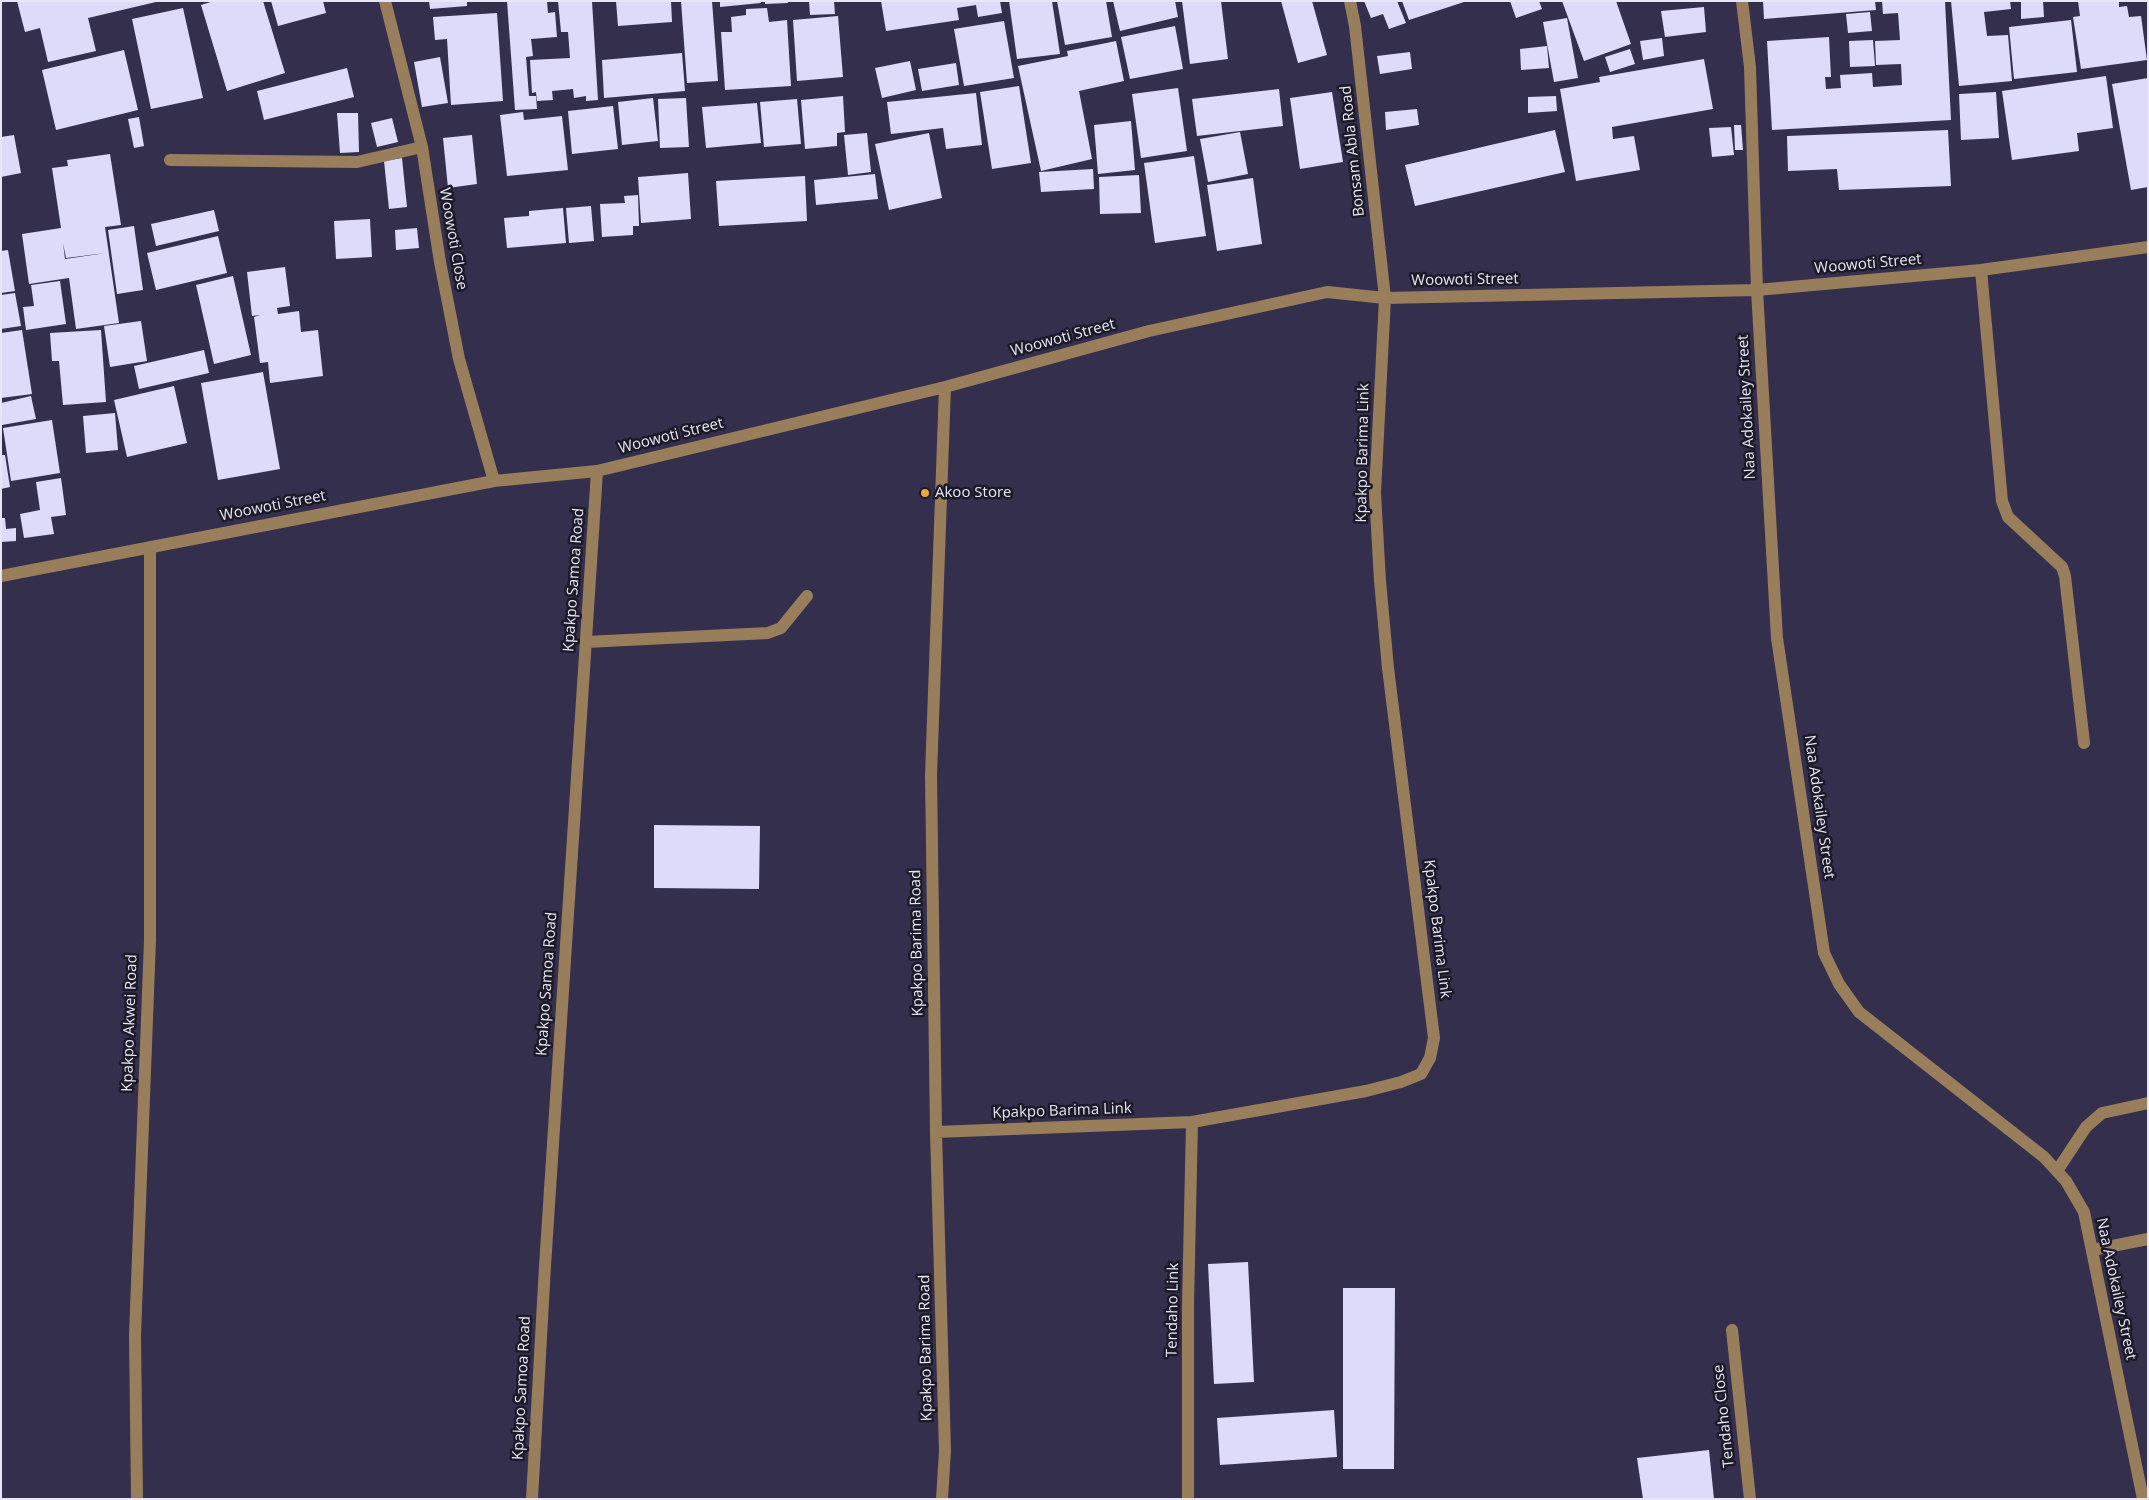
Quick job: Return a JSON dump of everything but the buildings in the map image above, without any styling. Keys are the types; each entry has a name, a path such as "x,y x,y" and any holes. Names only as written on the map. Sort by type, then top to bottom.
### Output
{"street":[{"name":"Woowoti Close","path":"385,1 422,146 440,262 459,360 494,481"},
{"name":"Bonsam Abla Road","path":"1350,1 1355,26 1385,298"},
{"name":"Naa Adokailey Street","path":"1742,1 1750,67 1757,290 1777,638 1824,953 1839,984 1859,1012 2044,1157 2066,1180 2084,1212 2142,1499"},
{"path":"170,160 357,162 422,146"},
{"name":"Woowoti Street","path":"1,576 494,481 597,471 946,387 1149,331 1327,292 1385,298 1757,290 1980,270 2148,247"},
{"path":"1980,270 2002,501 2008,517 2062,567 2084,743"},
{"name":"Kpakpo Barima Link","path":"936,1132 1192,1122 1400,1082 1420,1074 1430,1058 1434,1038 1388,668 1375,493 1385,298"},
{"name":"Kpakpo Barima Road","path":"942,1499 945,1451 936,1132 931,775 946,387"},
{"name":"Kpakpo Samoa Road","path":"532,1499 545,1256 597,471"},
{"name":"Kpakpo Akwei Road","path":"136,1499 135,1335 150,940 150,547"},
{"path":"586,642 768,633 781,628 807,596"},
{"path":"2057,1171 2086,1127 2102,1113 2148,1103"},
{"name":"Tendaho Link","path":"1188,1499 1188,1314 1192,1122"},
{"path":"2092,1250 2148,1239"},
{"name":"Tendaho Close","path":"1732,1330 1750,1499"}],"place":[{"name":"Akoo Store","path":"925,493"}]}
